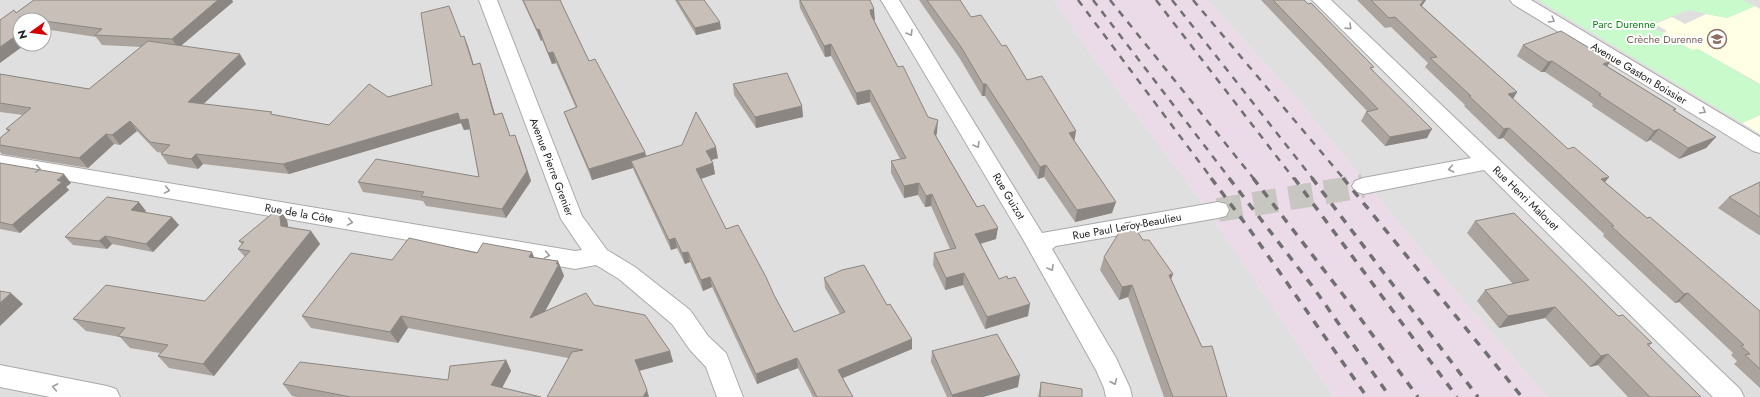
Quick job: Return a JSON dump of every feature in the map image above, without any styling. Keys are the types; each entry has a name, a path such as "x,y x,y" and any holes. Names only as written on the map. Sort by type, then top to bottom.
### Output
{"street":[{"name":"Avenue Pierre Grenier","path":"488,0 572,219 598,256 627,272 681,318 699,343 717,361 730,397"},
{"name":"Rue Guizot","path":"890,0 1039,247 1107,366 1117,388 1119,397"},
{"name":"Rue Henri Malouet","path":"1321,0 1731,397"},
{"name":"Avenue Gaston Boissier","path":"1519,0 1760,146"},
{"name":"Rue de la Côte","path":"0,162 567,259 575,260 598,256"},
{"path":"1363,186 1489,162"},
{"name":"Rue Paul Leroy-Beaulieu","path":"1039,247 1050,239 1218,210"},
{"path":"0,376 107,397"}],"shaded area":[{"path":"0,0 1054,0 1088,50 1201,201 1334,397 0,397"},
{"path":"1054,0 1207,0 1293,94 1449,284 1547,397 1334,397 1201,201 1088,50"},
{"path":"1207,0 1760,0 1760,397 1547,397 1449,284 1293,94"},
{"name":"Crèche Durenne","path":"1755,6 1760,9 1760,84 1698,49 1692,50 1662,33 1667,31 1655,24 1672,17 1685,24 1706,14 1727,18"},
{"path":"1760,115 1760,134 1742,123"}],"green space":[{"name":"Parc Durenne","path":"1538,0 1743,0 1755,6 1727,18 1688,10 1649,25 1691,50 1698,49 1760,85 1760,115 1742,123"}],"building":[{"path":"34,0 218,0 172,39 95,35 102,29 52,22 52,12 17,12"},
{"path":"523,0 560,0 589,61 595,59 645,152 589,169 564,112 577,107 553,52 548,53 539,29 537,30"},
{"path":"677,0 704,0 720,22 695,28"},
{"path":"800,0 870,0 874,9 870,10 871,15 898,67 903,66 928,117 938,120 934,133 977,207 984,205 998,228 975,234 999,279 1007,276 1008,279 1015,277 1030,304 987,317 964,273 946,278 934,253 956,248 932,194 926,196 919,183 904,186 891,161 906,158 870,90 856,93 831,44 824,46"},
{"path":"927,0 960,0 971,17 981,15 1002,46 1006,45 1027,80 1042,76 1076,131 1069,133 1116,202 1077,210 1046,165 1040,167 986,84 983,84 961,47"},
{"path":"1273,0 1304,0 1308,4 1311,3 1374,67 1370,68 1432,129 1390,137 1366,112 1378,109"},
{"path":"1371,0 1424,0 1420,5 1517,92 1508,94 1568,149 1574,147 1609,177 1601,179 1647,218 1650,217 1760,311 1760,369 1745,355 1750,354 1741,346 1744,345 1688,293 1684,294 1611,226 1614,226 1551,166 1509,128 1504,129 1430,58 1437,57 1395,17 1389,18"},
{"path":"449,6 461,37 464,36 473,65 480,63 494,115 502,113 510,136 515,135 527,171 502,209 421,196 424,192 358,182 376,159 479,177 468,119 460,120 458,113 283,164 196,154 191,159 161,154 170,145 150,142 130,121 112,135 106,134 79,158 0,145 0,138 10,130 6,129 31,108 0,103 0,74 89,89 148,41 240,54 188,102 272,112 270,114 329,125 369,84 388,97 432,85 421,13"},
{"path":"14,10 15,12 12,12 12,39 0,47 0,20"},
{"path":"1561,31 1611,61 1603,64 1676,109 1673,110 1716,137 1688,148 1659,129 1654,131 1599,95 1601,94 1552,61 1548,62 1523,45"},
{"path":"787,73 802,106 755,117 733,84"},
{"path":"696,112 716,147 706,151 713,163 696,169 726,229 738,225 794,332 845,312 824,278 842,270 864,265 887,305 890,304 912,339 838,370 853,397 817,397 797,358 756,374 710,277 701,280 688,252 682,253 675,238 669,240 631,161 682,145"},
{"path":"0,163 64,174 57,180 62,182 12,225 0,222"},
{"path":"1760,182 1760,217 1729,197"},
{"path":"107,197 139,202 131,210 172,217 146,244 105,236 99,241 65,237"},
{"path":"279,208 281,226 311,231 203,364 158,356 168,345 118,336 125,328 73,319 106,285 205,301 250,251 238,249 244,242 239,241"},
{"path":"1514,213 1618,316 1623,315 1652,343 1647,344 1701,397 1650,397 1608,354 1601,356 1555,307 1508,316 1485,290 1529,280 1475,221"},
{"path":"1131,222 1143,240 1149,240 1173,274 1169,275 1202,347 1212,346 1227,397 1173,397 1132,285 1122,287 1104,257 1125,223"},
{"path":"409,238 477,253 483,243 532,252 529,257 558,261 556,264 559,264 530,318 586,293 594,305 645,315 670,351 635,360 647,390 643,397 547,397 572,352 583,350 401,316 390,332 302,316 351,253 392,260"},
{"path":"0,291 11,293 0,303"},
{"path":"997,334 1020,375 952,395 932,351"},
{"path":"506,360 491,385 541,397 351,397 283,384 300,362 448,380 450,366"},
{"path":"1041,382 1082,389 1082,397 1040,397"}],"tunnel":[{"path":"1218,210 1363,186"}],"railway":[{"path":"1078,0 1212,179"},
{"path":"1093,0 1230,179"},
{"path":"1110,0 1254,179"},
{"path":"1156,0 1294,179"},
{"path":"1172,0 1313,179"},
{"path":"1193,0 1344,179"},
{"path":"1211,178 1250,230 1367,397"},
{"path":"1229,178 1313,287 1390,397"},
{"path":"1253,178 1344,296 1418,397"},
{"path":"1294,178 1457,397"},
{"path":"1312,178 1478,397"},
{"path":"1343,178 1522,397"}],"place":[{"name":"Crèche Durenne","path":"1717,39"}]}
